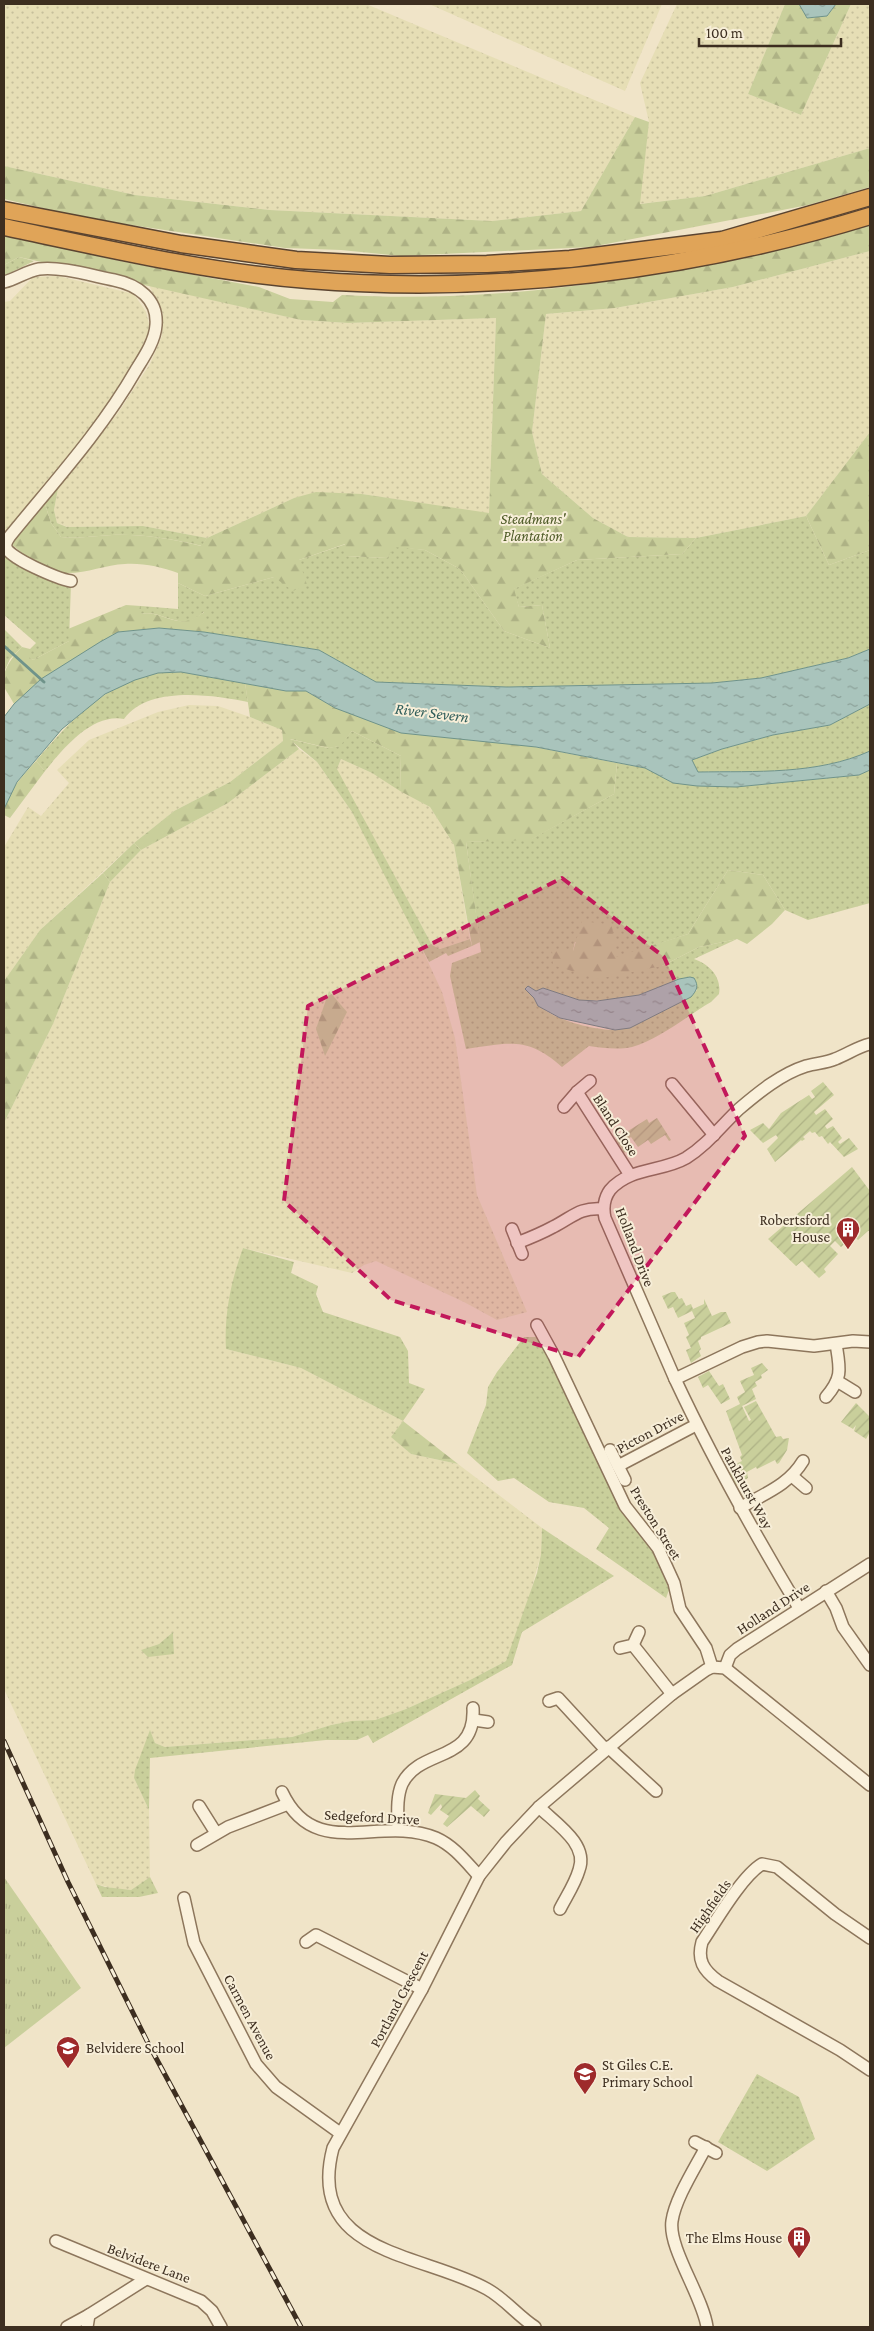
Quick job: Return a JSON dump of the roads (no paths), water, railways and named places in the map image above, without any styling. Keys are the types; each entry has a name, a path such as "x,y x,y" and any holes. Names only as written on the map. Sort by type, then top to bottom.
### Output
{"highway":[{"path":"4,210 181,244 296,260 390,265 487,264 570,259 722,240 870,197"},
{"path":"4,227 130,254 220,270 306,280 363,284 424,284 536,281 714,255 783,241 870,216"}],"street":[{"path":"4,282 39,269 63,270 123,282 145,293 156,316 156,326 149,347 115,406 80,453 6,542 6,548 12,554 56,578 70,580"},
{"name":"Holland Drive","path":"675,1379 605,1218 603,1208 609,1190 630,1175 672,1165 698,1150 749,1101 786,1075 806,1066 835,1059 854,1048 870,1044"},
{"name":"Bland Close","path":"564,1107 590,1081"},
{"path":"672,1084 714,1135"},
{"name":"Bland Close","path":"577,1092 630,1175"},
{"path":"517,1242 556,1226 577,1212 592,1208 603,1208"},
{"path":"512,1229 522,1254"},
{"name":"Preston Street","path":"537,1325 554,1356 625,1506 658,1548 674,1583 680,1608 706,1648 712,1667"},
{"path":"675,1379 742,1347 758,1342 767,1341 800,1346 870,1342"},
{"path":"826,1397 840,1374 836,1344"},
{"name":"Pankhurst Way","path":"675,1379 696,1425 740,1508 799,1608"},
{"path":"837,1381 855,1392"},
{"name":"Picton Drive","path":"618,1466 696,1425"},
{"path":"610,1450 625,1480"},
{"path":"740,1508 783,1485 803,1461"},
{"path":"792,1476 806,1488"},
{"name":"Holland Drive","path":"726,1668 730,1655 737,1649 870,1564"},
{"path":"826,1591 836,1608 843,1627 870,1665"},
{"path":"633,1645 639,1632"},
{"path":"620,1648 633,1645"},
{"path":"633,1645 672,1694"},
{"path":"712,1667 726,1668 870,1785"},
{"name":"Portland Crescent","path":"535,2327 487,2289 374,2246 361,2239 351,2230 334,2205 328,2177 333,2148 422,1989 479,1876 506,1842 539,1807 672,1694 712,1667"},
{"path":"557,1696 607,1748 651,1779 656,1791"},
{"path":"398,1830 398,1800 402,1783 418,1768 462,1744 474,1720 473,1708"},
{"path":"474,1720 488,1722"},
{"name":"Sedgeford Drive","path":"282,1792 288,1804 303,1821 324,1832 398,1830 424,1834 447,1844 479,1876"},
{"path":"197,1846 216,1833 245,1819 288,1804"},
{"path":"199,1806 216,1833"},
{"path":"539,1807 579,1848 580,1869 560,1901"},
{"name":"Highfields","path":"870,1938 834,1914 777,1868 762,1864 755,1868 735,1895 702,1942 700,1951 701,1962 706,1972 718,1981 846,2054 870,2070"},
{"name":"Carmen Avenue","path":"184,1898 192,1911 194,1943 256,2064 276,2087 340,2133"},
{"path":"306,1942 316,1929 422,1989"},
{"path":"695,2142 716,2153"},
{"path":"706,2148 675,2209 671,2229 704,2311 707,2327"},
{"name":"Belvidere Lane","path":"56,2241 201,2301 212,2311 219,2326"},
{"path":"67,2327 146,2279"},
{"path":"87,2327 88,2315"}],"water":[{"path":"799,4 836,4 827,16 807,18"},
{"name":"River Severn","path":"159,628 204,632 319,650 376,682 507,687 712,683 761,678 848,658 870,649 870,704 830,725 773,735 722,749 692,760 698,772 786,770 829,764 850,759 870,751 870,770 859,775 736,787 673,783 645,768 536,747 401,733 335,708 306,691 286,691 181,672 158,673 135,680 105,694 62,729 17,782 4,809 4,717 14,704 41,679 118,632"},
{"path":"694,978 697,986 691,997 630,1028 615,1030 560,1018 538,1006 534,998 525,989 528,986 536,991 543,988 579,1000 597,1001 639,995 679,979"}],"waterway":[{"path":"4,646 44,682"}],"railway":[{"path":"4,1741 68,1882 149,2045 301,2327"}],"place":[{"name":"Robertsford House","path":"848,1250"},
{"name":"Belvidere School","path":"68,2069"},
{"name":"St Giles C.E. Primary School","path":"585,2095"},
{"name":"The Elms House","path":"799,2259"}],"park label":[{"name":"Steadmans' Plantation","path":"533,528"}]}
